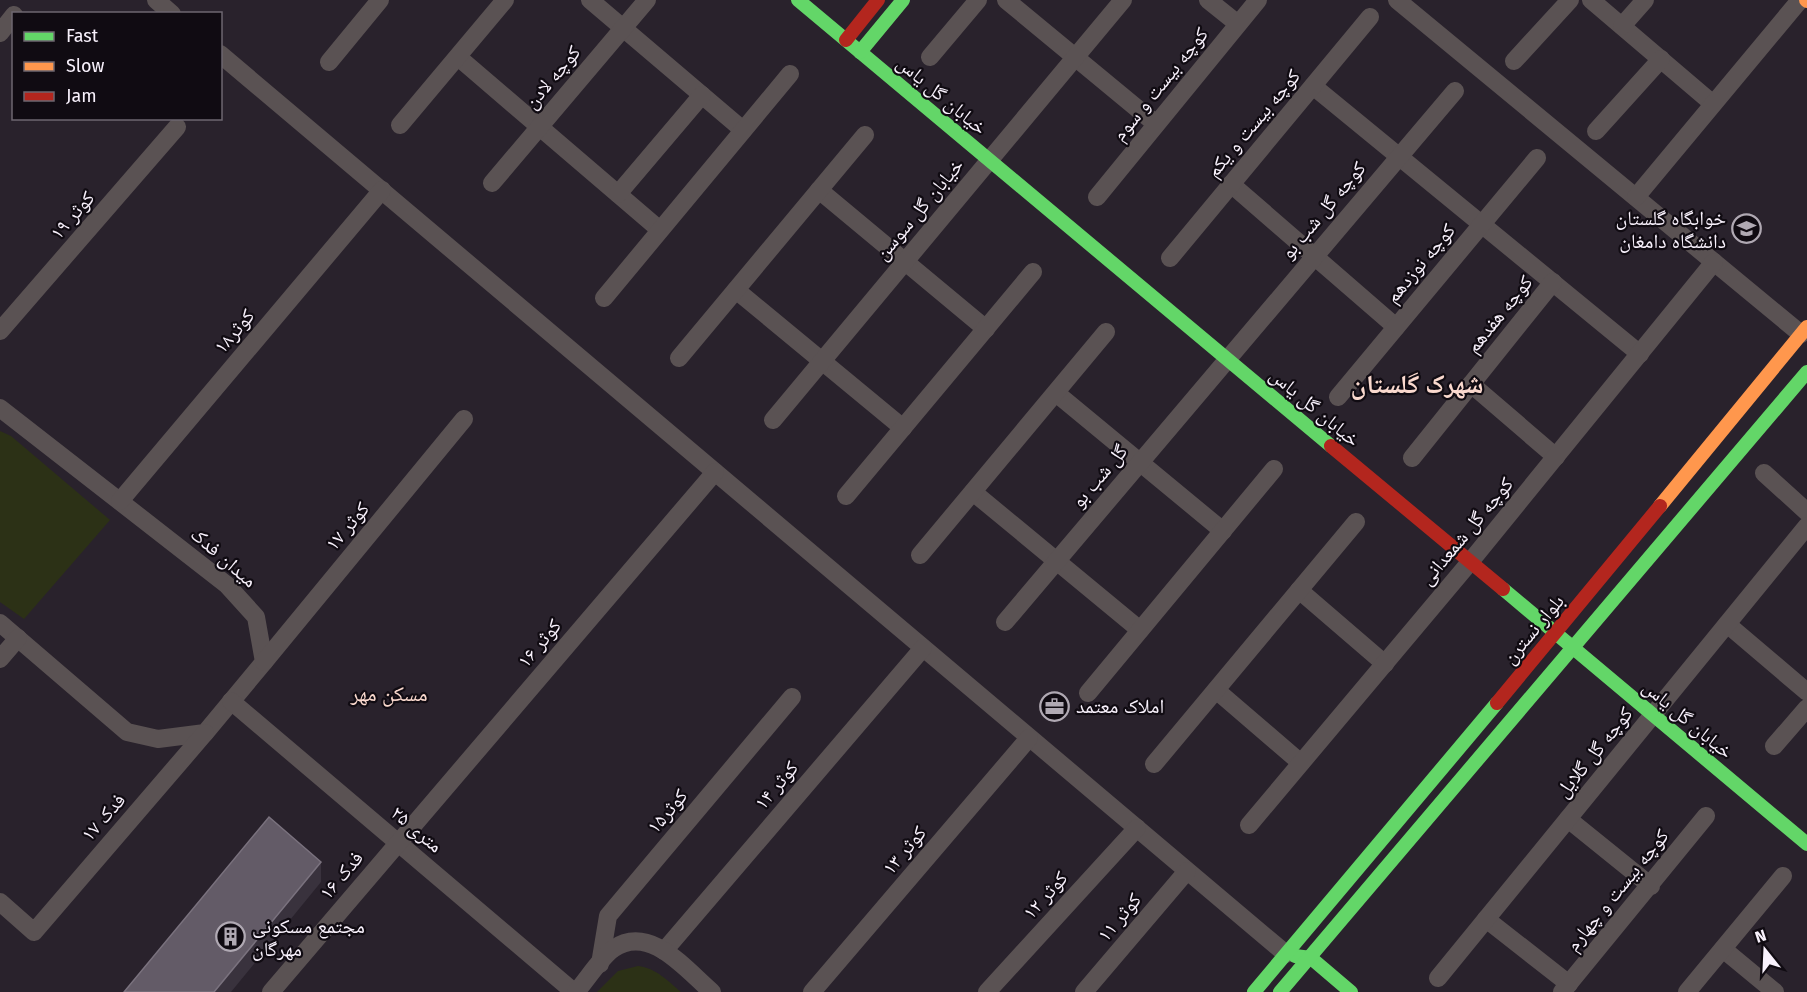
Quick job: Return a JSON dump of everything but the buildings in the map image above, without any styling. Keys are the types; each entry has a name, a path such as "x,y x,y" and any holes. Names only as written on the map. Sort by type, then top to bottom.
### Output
{"street":[{"path":"156,0 170,12"},
{"path":"329,63 381,0"},
{"path":"400,125 505,0"},
{"path":"590,0 743,130"},
{"name":"کوچه لادن","path":"492,183 647,0"},
{"name":"خیابان گل یاس","path":"798,0 1807,844"},
{"path":"846,40 878,0"},
{"path":"860,52 903,0"},
{"path":"930,57 978,0"},
{"path":"1006,0 1156,124"},
{"name":"خیابان گل سوسن","path":"773,420 1123,0"},
{"path":"1208,0 1238,24"},
{"name":"کوچه بیست و سوم","path":"1097,197 1258,0"},
{"path":"1397,0 1418,6 1636,197 1714,262 1804,331"},
{"path":"1514,61 1569,0"},
{"path":"1591,0 1712,103"},
{"path":"1622,26 1645,0"},
{"path":"1636,197 1800,0"},
{"path":"0,33 12,17"},
{"name":"کوچه بیست و یکم","path":"1170,258 1370,17"},
{"path":"222,56 1286,954 1311,958 1351,992"},
{"path":"458,57 660,230"},
{"path":"1596,131 1661,59"},
{"path":"604,298 790,74"},
{"path":"1313,86 1398,158 1640,354"},
{"name":"کوچه گل شب بو","path":"1227,358 1455,91"},
{"path":"618,194 702,95"},
{"name":"کوثر ۱۹","path":"0,331 177,127"},
{"path":"679,358 865,135"},
{"name":"کوچه نوزدهم","path":"1338,397 1537,159"},
{"path":"1231,184 1396,327"},
{"name":"کوثر۱۸","path":"120,501 382,190"},
{"path":"819,190 986,328"},
{"name":"کوچه گل شمعدانی","path":"1249,825 1470,562 1714,262"},
{"path":"846,496 1033,272"},
{"name":"کوچه هفدهم","path":"1412,458 1553,282"},
{"path":"736,290 903,428"},
{"name":"بلوار نسترن","path":"1254,992 1804,331"},
{"path":"920,555 1106,332"},
{"name":"گل شب بو","path":"1005,622 1227,358"},
{"path":"1280,992 1574,649 1807,372"},
{"path":"1471,384 1556,457"},
{"path":"1056,393 1223,531"},
{"name":"میدان فدک","path":"0,408 227,585 256,617 264,662"},
{"name":"کوثر ۱۷","path":"264,662 464,419"},
{"path":"1088,693 1274,469"},
{"name":"کوثر ۱۶","path":"398,843 715,472"},
{"path":"1764,472 1807,512"},
{"path":"973,492 1140,630"},
{"path":"1154,764 1356,522"},
{"name":"کوچه گل گلایل","path":"1438,978 1807,526"},
{"path":"1299,590 1385,664"},
{"path":"0,623 127,732 158,739 206,733 264,662"},
{"path":"1727,624 1807,692"},
{"path":"0,659 18,638"},
{"name":"کوثر ۱۴","path":"664,951 922,648"},
{"path":"1216,690 1301,763"},
{"name":"کوثر۱۵","path":"600,964 608,916 792,697"},
{"name":"۲۵ متری","path":"231,701 575,992"},
{"path":"1774,746 1807,708"},
{"name":"فدک ۱۷","path":"0,902 34,932 206,733"},
{"name":"کوثر ۱۳","path":"812,992 1029,738"},
{"name":"کوچه بیست و چهارم","path":"1566,988 1707,816"},
{"path":"1568,819 1651,886"},
{"name":"کوثر ۱۲","path":"987,992 1137,828"},
{"name":"فدک ۱۶","path":"271,992 398,843"},
{"name":"کوثر ۱۱","path":"1084,992 1187,871"},
{"path":"1687,992 1783,876"},
{"path":"1486,919 1566,988"},
{"path":"575,992 613,948 634,941 649,942 664,951 712,992"},
{"path":"1723,949 1775,992"},
{"path":"1286,954 1291,979 1305,992"}],"green space":[{"path":"0,431 11,436 110,520 24,619 0,602"},
{"path":"638,966 656,972 681,992 597,992 618,971"}],"traffic: fast":[{"path":"798,0 1331,446"},
{"path":"860,52 903,0"},
{"path":"1280,992 1807,372"},
{"path":"1503,589 1807,844"},
{"path":"1254,992 1497,703"},
{"path":"1295,956 1311,958 1351,992"}],"traffic: slow":[{"path":"1660,506 1807,327"}],"traffic: jam":[{"path":"846,40 878,0"},
{"path":"1331,446 1503,589"},
{"path":"1497,703 1660,506"}],"place":[{"name":"خوابگاه گلستان دانشگاه دامغان","path":"1747,229"},
{"name":"املاک معتمد","path":"1055,706"},
{"name":"مجتمع مسکونی مهرگان","path":"231,937"}],"district":[{"name":"شهرک گلستان","path":"1417,384"},
{"name":"مسکن مهر","path":"389,694"}]}
